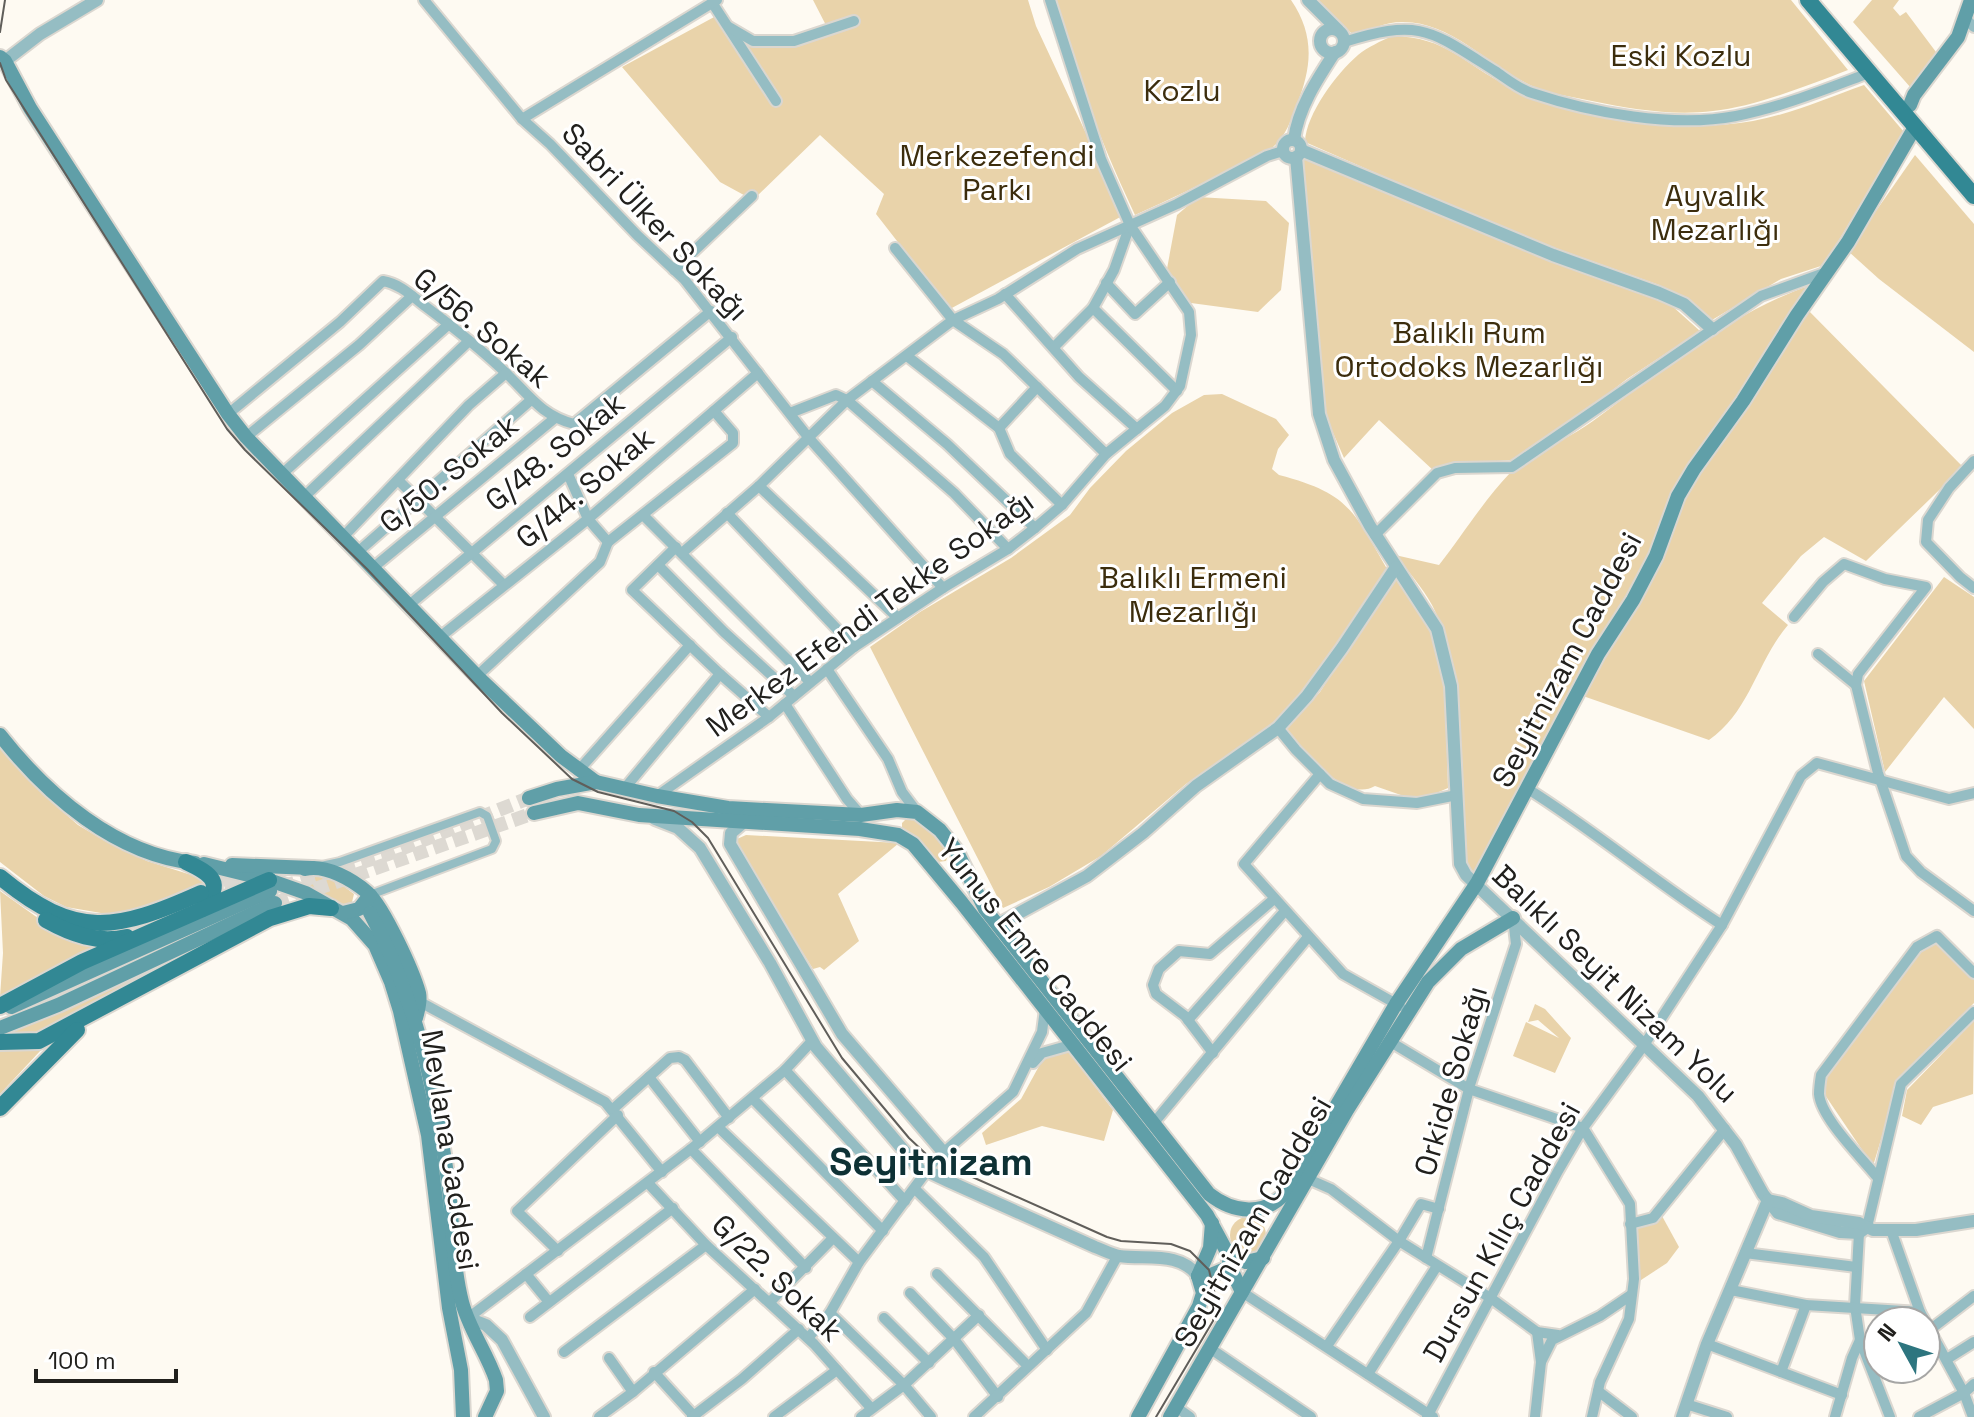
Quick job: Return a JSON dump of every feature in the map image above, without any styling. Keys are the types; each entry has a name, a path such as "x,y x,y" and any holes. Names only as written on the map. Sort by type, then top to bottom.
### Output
{"main road":[{"path":"1808,0 1869,73 1974,183"},
{"path":"1822,0 1974,196"},
{"name":"Seyitnizam Caddesi","path":"1258,1209 1267,1207 1286,1192 1477,883 1598,654 1633,600 1656,556 1678,496 1848,242 1911,117 1914,95 1970,23 1971,0"},
{"path":"1,59 228,414 246,437 477,676 578,771 596,782"},
{"name":"Mevlana Caddesi","path":"0,735 42,783 75,811 134,845 186,862 312,868 331,872 370,895"},
{"name":"Yunus Emre Caddesi","path":"1242,1292 1212,1222 913,844 898,835 860,829 639,815 578,803 532,806 557,789 596,782 728,808 861,815 897,810 917,812 940,830 956,850 985,909 1209,1194 1225,1206 1258,1209"},
{"path":"897,810 894,822 898,835"},
{"path":"935,870 949,867 956,858 956,850"},
{"path":"0,1008 82,962 174,922 213,894 214,884 209,874 186,862"},
{"name":"Mevlana Caddesi","path":"204,864 271,891 306,893 362,928 375,945 400,1011 428,1135 449,1308 461,1370 477,1415"},
{"path":"0,1028 58,1005 312,868"},
{"path":"306,893 303,879 312,868"},
{"path":"0,877 55,914 95,924 147,917 201,901 271,891"},
{"path":"0,885 48,921 89,938 115,940 174,922"},
{"path":"0,1008 97,970 271,891"},
{"path":"0,1042 39,1041 270,918 309,906 337,911 359,909 370,895 403,955 420,995 415,1022"},
{"name":"Mevlana Caddesi","path":"370,913 389,949 415,1022 440,1131 459,1283 468,1318 488,1361 497,1391 477,1415"},
{"name":"Seyitnizam Caddesi","path":"1173,1412 1306,1178 1389,1041 1403,1007 1461,949 1513,918"},
{"path":"0,1108 62,1043 103,1009"},
{"path":"1258,1209 1271,1221 1275,1237"},
{"name":"Seyitnizam Caddesi","path":"1138,1417 1199,1306 1203,1293 1198,1276 1210,1248 1212,1222"},
{"path":"1198,1276 1211,1275 1229,1261 1246,1262 1263,1258"},
{"path":"461,1370 471,1359 488,1361"}],"street":[{"path":"1,59 85,0"},
{"path":"1,59 97,0"},
{"name":"Sabri Ülker Sokağı","path":"424,0 522,119 550,144 711,311 808,437 943,588"},
{"path":"1050,0 1101,159 1130,225 1189,312 1191,335 1177,391"},
{"path":"1307,0 1324,50 1339,41 1389,29 1419,29 1444,39 1528,92 1629,115 1688,121 1735,116 1788,102 1869,73"},
{"path":"1307,0 1339,41"},
{"path":"522,119 715,2 776,101"},
{"path":"729,27 753,41 794,41 854,21"},
{"path":"1317,79 1321,40 1331,28 1339,41"},
{"path":"1297,149 1299,121 1317,79 1339,41"},
{"path":"769,717 632,590 658,565 759,486 847,400 953,320 1005,294 1077,249 1283,151 1286,142 1553,255 1659,293 1684,304 1712,329"},
{"name":"Balıklı Seyit Nizam Yolu","path":"1297,149 1319,414 1334,460 1375,535 1437,629 1451,686 1460,864 1466,875 1698,1096 1725,1129 1768,1200"},
{"path":"674,270 752,196"},
{"path":"1054,347 1093,308 1114,270 1130,225"},
{"path":"895,248 953,320 1003,354 1106,454"},
{"path":"1375,535 1437,473 1455,468 1512,467 1761,296 1827,272"},
{"name":"G/56. Sokak","path":"228,414 340,322 383,281 396,283 449,324 506,373 531,400 555,418 574,424 711,311"},
{"path":"1106,283 1135,314 1170,282"},
{"path":"1005,294 1079,377 1137,429"},
{"path":"246,437 359,345 412,296"},
{"path":"1093,308 1177,391"},
{"path":"282,474 449,324"},
{"name":"G/48. Sokak","path":"409,605 732,337"},
{"path":"304,497 469,341"},
{"path":"907,356 999,428 1010,454 1062,505"},
{"path":"344,536 469,405 506,373"},
{"name":"G/44. Sokak","path":"440,637 588,519 758,373"},
{"path":"872,381 947,444 1035,528"},
{"path":"999,428 1037,387"},
{"name":"Merkez Efendi Tekke Sokağı","path":"657,796 769,717 854,647 1008,549 1035,528 1062,505 1106,454 1177,391"},
{"path":"790,413 836,395 847,400 954,493 1008,549"},
{"path":"359,551 531,400"},
{"path":"477,676 600,562 608,542 733,443 733,433 714,411"},
{"name":"G/50. Sokak","path":"374,567 555,418"},
{"path":"1974,461 1949,488 1928,520 1926,542 1974,588"},
{"path":"568,474 588,519 608,542"},
{"path":"398,480 504,585"},
{"path":"759,486 897,617"},
{"path":"727,513 854,647"},
{"path":"643,515 810,682"},
{"path":"1794,617 1823,582 1844,564 1885,579 1926,587 1858,674 1856,685 1880,780 1906,856 1921,872 1974,911"},
{"path":"658,565 724,632 794,696"},
{"path":"997,925 1087,876 1143,833 1196,786 1278,728 1334,660 1396,567"},
{"path":"578,771 690,645"},
{"path":"1818,654 1856,685"},
{"path":"827,669 888,759 902,792 917,812"},
{"path":"625,788 720,674"},
{"path":"785,704 847,799 861,815"},
{"path":"1278,728 1330,784 1363,799 1417,803 1457,795"},
{"name":"Dursun Kılıç Caddesi","path":"1430,1416 1558,1171 1583,1128 1644,1045 1722,925 1801,776 1817,763 1880,780"},
{"path":"1320,774 1244,864 1343,974 1403,1007"},
{"path":"1880,780 1949,799 1974,793"},
{"path":"1528,789 1582,823 1669,891 1722,925"},
{"path":"897,810 902,792"},
{"path":"312,868 340,862 480,812 487,816 496,841 492,849 370,895"},
{"path":"639,815 678,828 700,848 770,963 814,1044 922,1172 929,1172 1070,1238 1118,1255 1161,1257 1188,1266 1198,1276"},
{"path":"744,822 731,833 730,844 842,1034 944,1153"},
{"path":"1213,1053 1188,1020 1156,994 1153,985 1159,969 1179,951 1210,954 1274,899"},
{"path":"1188,1020 1285,911"},
{"name":"Orkide Sokağı","path":"1426,1258 1469,1089 1516,944 1513,918"},
{"path":"1877,1177 1821,1104 1821,1075 1917,947 1937,936 1974,973"},
{"path":"1153,1124 1308,937"},
{"path":"420,1002 605,1102 662,1172"},
{"path":"929,1172 935,1160 1013,1092 1042,1032 1045,1009"},
{"path":"1890,1417 1860,1340 1855,1306 1856,1267 1863,1230 1901,1084 1974,1012"},
{"path":"1389,1041 1469,1089 1583,1128 1630,1204 1634,1279 1629,1319 1600,1382 1592,1417"},
{"path":"468,1318 696,1146 814,1044"},
{"path":"808,1338 830,1313 859,1262 929,1172 1014,1100 1042,1053 1074,1044"},
{"path":"558,1251 517,1211 670,1058 685,1060 729,1118"},
{"path":"785,1070 905,1201"},
{"path":"649,1077 696,1146 806,1268"},
{"path":"753,1099 883,1231"},
{"path":"718,1127 859,1262"},
{"path":"1630,1224 1653,1218 1725,1129"},
{"path":"1306,1178 1331,1189 1399,1241 1492,1299 1537,1332 1558,1335"},
{"name":"G/22. Sokak","path":"648,1183 706,1245 808,1338 871,1408"},
{"path":"915,1189 984,1257 1047,1350"},
{"path":"1727,1417 1684,1411 1707,1344 1768,1200 1778,1213 1824,1229 1952,1227 1974,1221"},
{"path":"1327,1346 1421,1204 1439,1209"},
{"path":"530,1317 673,1208"},
{"path":"1891,1230 1917,1305"},
{"path":"770,1302 833,1238"},
{"path":"564,1352 706,1245"},
{"path":"1745,1253 1856,1267"},
{"path":"974,1417 1086,1313 1118,1255"},
{"path":"1368,1374 1437,1266"},
{"path":"526,1274 549,1302"},
{"path":"937,1274 1024,1362"},
{"path":"599,1417 755,1289"},
{"path":"1731,1290 1806,1305 1862,1307"},
{"path":"1242,1292 1430,1416"},
{"path":"910,1293 954,1339 998,1397"},
{"path":"1541,1362 1552,1340 1558,1335 1600,1316 1631,1295"},
{"path":"1942,1321 1974,1296"},
{"path":"1781,1372 1806,1305"},
{"path":"830,1313 904,1385 927,1416"},
{"path":"861,1417 904,1385 979,1315"},
{"path":"468,1318 486,1325 502,1340 544,1417"},
{"path":"884,1318 929,1363"},
{"path":"654,1372 693,1416 742,1379 799,1329"},
{"path":"1535,1417 1541,1362 1537,1332"},
{"path":"1835,1417 1860,1340"},
{"path":"1947,1359 1974,1342"},
{"path":"1707,1344 1842,1395"},
{"path":"1211,1349 1311,1417"},
{"path":"1942,1350 1973,1417"},
{"path":"609,1358 633,1392"},
{"path":"774,1417 837,1370"},
{"path":"1919,1417 1964,1393 1974,1384"},
{"path":"1598,1391 1632,1417"},
{"path":"1173,1412 1190,1417"}],"green space":[{"name":"Merkezefendi Parkı","path":"813,0 1028,0 1036,26 1124,215 950,309 876,214 884,194 820,135 753,200 720,182 622,67 716,16 749,45 797,47 831,35"},
{"name":"Kozlu","path":"1055,0 1291,0 1304,26 1309,51 1306,77 1285,133 1278,143 1264,153 1135,215 1093,117"},
{"name":"Eski Kozlu","path":"1310,0 1791,0 1848,70 1781,95 1729,109 1683,113 1637,109 1532,86 1454,37 1420,24 1390,23 1355,36"},
{"path":"1872,0 1899,0 1893,8 1900,16 1906,12 1939,56 1911,88 1853,22"},
{"name":"Ayvalık Mezarlığı","path":"1392,36 1441,46 1492,78 1535,98 1628,121 1694,126 1753,121 1864,85 1904,132 1824,265 1781,279 1712,320 1689,300 1659,285 1513,233 1305,142 1317,107 1341,72 1362,52"},
{"path":"1915,155 1974,224 1974,352 1879,279 1848,251"},
{"name":"Balıklı Rum Ortodoks Mezarlığı","path":"1302,159 1327,163 1410,203 1576,271 1671,305 1700,331 1513,460 1457,464 1434,471 1379,420 1344,458 1324,412"},
{"path":"1198,197 1266,201 1289,223 1281,290 1258,312 1191,303 1166,274 1177,215"},
{"path":"1811,285 1696,455 1668,502 1648,558 1510,804 1475,873 1466,856 1459,717 1450,657 1432,605 1395,555 1439,565 1491,494 1518,466 1584,427 1725,327 1752,311"},
{"path":"1807,309 1963,467 1866,561 1824,537 1801,556 1762,603 1788,625 1768,654 1744,701 1723,728 1709,740 1583,696 1681,503"},
{"name":"Balıklı Ermeni Mezarlığı","path":"1222,394 1276,419 1289,435 1278,449 1272,469 1279,475 1322,490 1348,508 1389,572 1338,651 1296,701 1266,729 1186,784 1101,856 1049,887 1003,908 870,647 920,612 1011,558 1070,515 1090,488 1126,451 1172,413 1204,395"},
{"name":"Balıklı Ermeni Mezarlığı","path":"1394,577 1433,632 1445,686 1448,788 1418,801 1375,786 1363,790 1351,788 1313,761 1285,730 1320,692"},
{"path":"1944,577 1974,597 1974,729 1944,697 1885,772 1864,681"},
{"path":"0,744 46,797 78,825 147,861 201,878 208,888 127,913 101,913 66,907 44,896 0,862"},
{"path":"907,818 926,826 936,836 949,853 946,861 938,862 914,836 902,828"},
{"path":"746,835 899,843 838,894 859,941 824,970 820,967 813,969 735,845 737,839"},
{"path":"316,876 338,882 354,894 352,902 343,906 311,888 309,882"},
{"path":"0,891 52,928 107,945 0,997 3,953"},
{"path":"214,937 215,940 42,1035 1,1037 81,1003"},
{"path":"1937,942 1974,980 1974,1003 1899,1080 1873,1166 1825,1095 1825,1078 1921,952"},
{"path":"1535,1004 1545,1009 1571,1038 1555,1073 1513,1056 1526,1022 1559,1038 1538,1020 1528,1022"},
{"path":"1974,1021 1973,1094 1933,1107 1921,1125 1902,1116 1907,1090"},
{"path":"0,1047 42,1049 0,1094"},
{"path":"1068,1051 1113,1110 1104,1141 1042,1126 986,1145 982,1133 1021,1099 1044,1057"},
{"path":"1662,1216 1679,1247 1667,1263 1638,1282 1633,1230"},
{"path":"1248,1217 1260,1223 1266,1235 1260,1247 1248,1253 1236,1247 1230,1235 1236,1223"}],"tunnel":[{"path":"281,887 388,854 529,798"},
{"path":"275,903 534,813"},
{"path":"201,893 259,875"}],"tram line":[{"path":"0,32 5,0"},
{"path":"0,63 6,80 227,429 367,569 502,713 572,779 598,792 674,811 692,822 708,838 842,1058 909,1138 941,1163 1107,1237 1121,1241 1171,1244 1190,1251 1209,1270 1216,1299 1213,1321 1156,1417"}],"district":[{"name":"Seyitnizam","path":"931,1162"}]}
